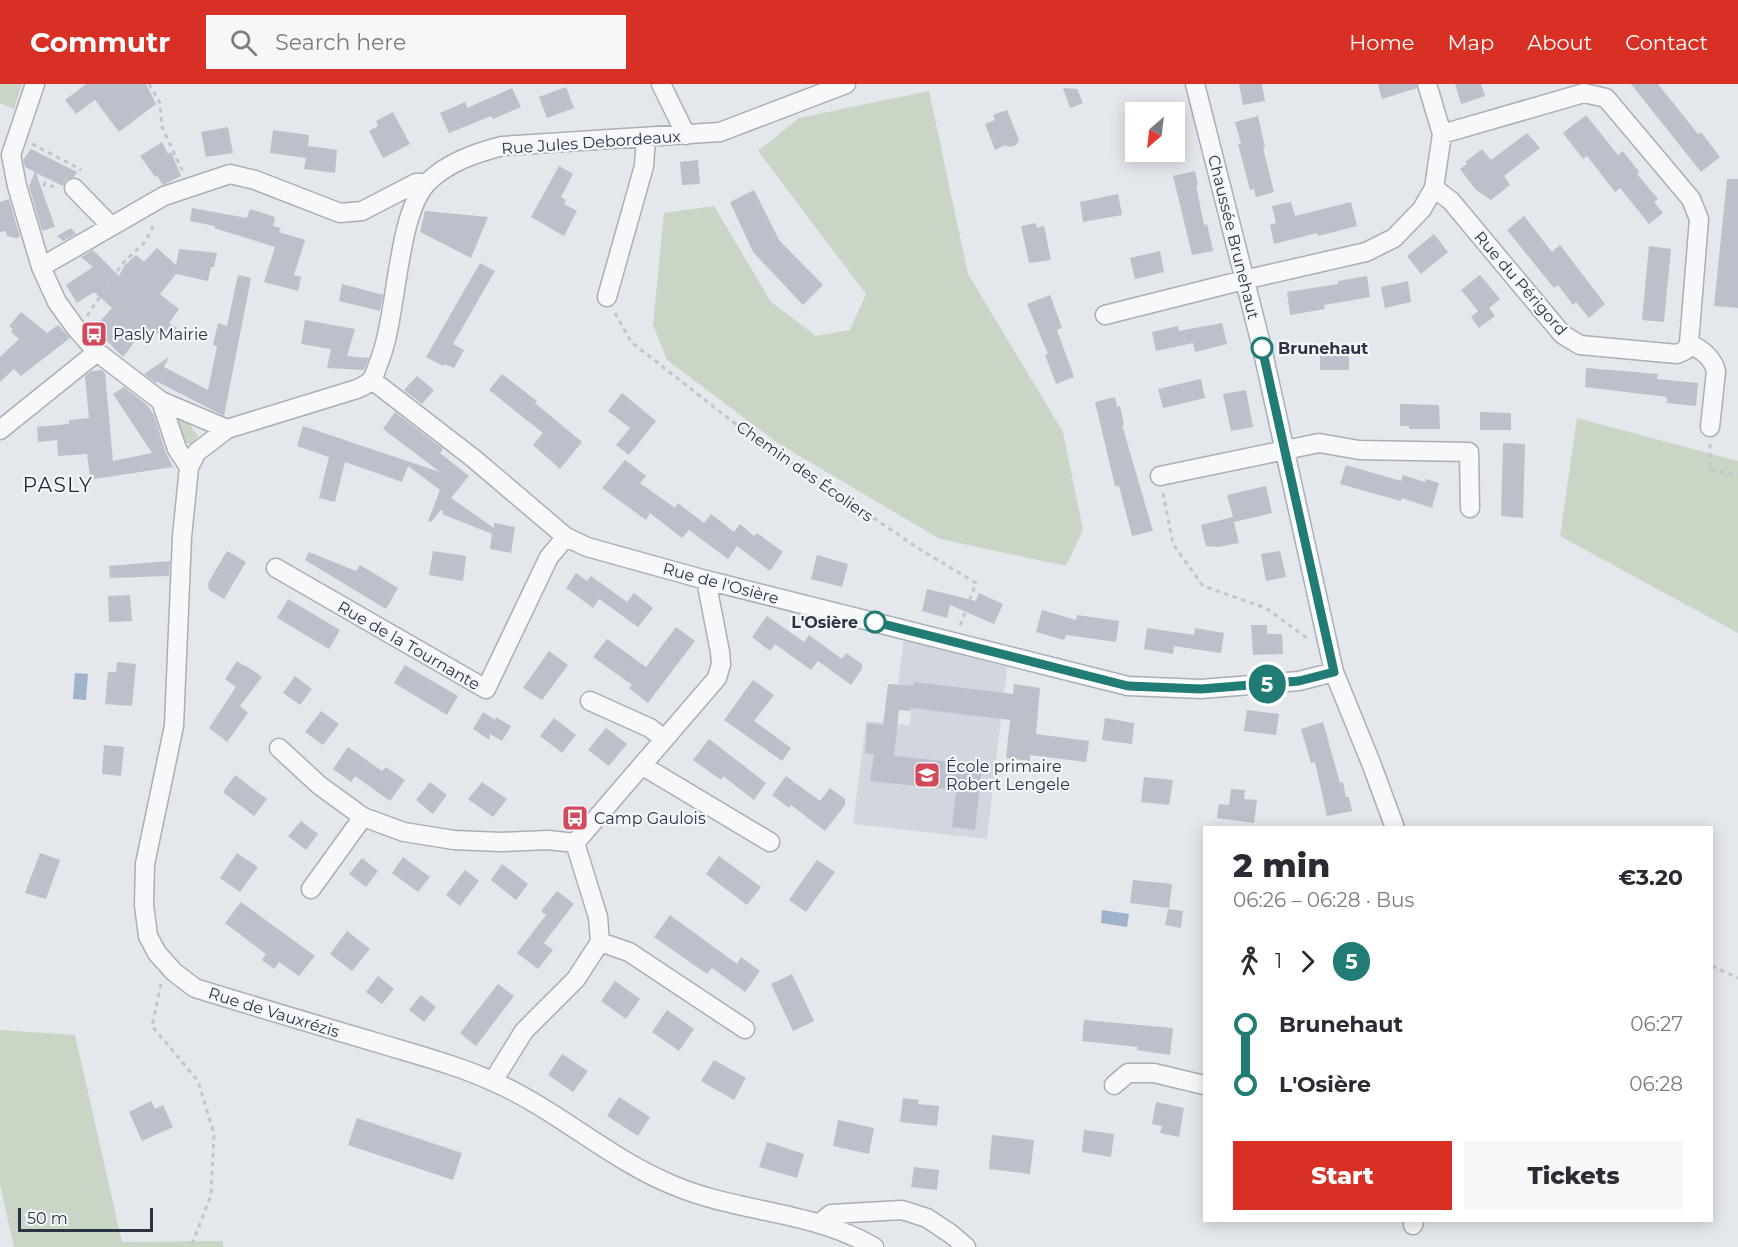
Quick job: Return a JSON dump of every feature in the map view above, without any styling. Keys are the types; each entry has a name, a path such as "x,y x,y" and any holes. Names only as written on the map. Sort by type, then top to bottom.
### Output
{"street":[{"path":"35,84 11,154 20,195 41,267 57,302 97,352 161,400 227,429"},
{"path":"661,84 686,135"},
{"name":"Rue Jules Debordeaux","path":"372,380 386,344 408,220 416,200 427,183 446,168 474,154 502,146 720,132 846,84"},
{"name":"Chaussée Brunehaut","path":"1195,84 1262,348 1334,672 1394,826"},
{"path":"1105,315 1366,252 1394,238 1422,209 1434,188 1442,134 1427,84"},
{"path":"1442,134 1584,93 1606,98 1691,199 1700,219 1689,343 1704,352 1714,363 1716,371 1710,427"},
{"path":"607,297 644,166 646,137"},
{"path":"41,267 164,196 230,174 255,180 340,213 362,211 416,183 427,183"},
{"path":"74,188 111,225"},
{"name":"Rue du Périgord","path":"1434,188 1451,201 1562,334 1580,345 1677,354 1686,350 1689,343"},
{"path":"0,430 97,352"},
{"path":"161,400 177,449 189,467 197,452 227,429 357,390 372,380"},
{"name":"Rue de l'Osière","path":"372,380 473,458 566,537 587,547 706,580 1128,686 1201,689 1299,681 1334,672"},
{"path":"1160,476 1319,443 1359,450 1469,452 1470,508"},
{"name":"Rue de Vauxrézis","path":"189,467 182,537 174,726 145,864 144,905 148,936 165,963 195,988 412,1053 493,1081 532,1101 627,1161 667,1183 697,1195 820,1223 855,1236 874,1247"},
{"name":"Rue de la Tournante","path":"276,568 486,689 549,557 566,537"},
{"path":"575,843 717,678 721,664 720,652 706,580"},
{"path":"590,701 650,728 664,739"},
{"path":"279,748 319,785 363,817 404,832 454,840 501,842 548,840 575,843"},
{"path":"643,766 770,842"},
{"path":"311,889 363,817"},
{"path":"493,1081 524,1031 576,979 600,942 598,917 575,843"},
{"path":"600,942 629,952 745,1029"},
{"path":"1114,1084 1128,1073 1154,1073 1203,1085"},
{"path":"820,1223 831,1214 902,1210 927,1218 966,1247"}],"path":[{"path":"149,84 160,103 165,135 191,187"},
{"path":"17,136 80,169 74,188 68,193 45,183 43,187 35,191 20,195"},
{"path":"75,327 87,317 123,264 146,241 165,202 164,196"},
{"name":"Chemin des Écoliers","path":"607,297 631,342 737,425 921,550 976,583 954,642"},
{"path":"1710,427 1710,470 1738,475"},
{"path":"1160,476 1173,544 1203,586 1266,608 1305,635 1312,645"},
{"path":"165,963 152,1026 198,1081 214,1134 211,1195 191,1247"},
{"path":"1713,966 1738,978"}],"shaded area":[{"name":"École primaire Robert Lengele","path":"904,640 1007,667 987,839 853,824 866,721 910,725 913,687 898,685"}],"green space":[{"path":"0,84 22,84 14,109 0,103"},
{"path":"929,91 968,274 1063,432 1083,530 1066,566 940,539 779,444 667,360 653,325 664,213 714,206 771,302 816,336 850,330 866,294 758,151 799,118"},
{"path":"1577,418 1738,461 1738,633 1560,536"},
{"path":"176,420 189,424 198,436 193,444 182,440"},
{"path":"0,1030 75,1035 122,1242 223,1241 223,1247 14,1247 0,1185"}],"water":[{"path":"75,673 88,674 86,700 73,699"},
{"path":"1102,910 1129,914 1127,927 1101,923"}],"building":[{"path":"86,84 146,84 156,104 119,132 95,100 76,114 65,100"},
{"path":"1239,84 1262,84 1265,101 1243,105"},
{"path":"1378,84 1416,84 1417,88 1382,99"},
{"path":"1455,84 1481,84 1485,96 1461,104"},
{"path":"1631,84 1658,84 1698,134 1701,132 1720,157 1701,172"},
{"path":"566,87 574,108 547,118 539,97"},
{"path":"512,88 521,107 449,133 440,113 465,102 467,108"},
{"path":"1063,88 1077,89 1083,103 1070,108"},
{"path":"1007,110 1019,140 1016,145 1010,147 1005,145 995,150 985,124 995,120 993,115"},
{"path":"393,112 410,144 383,158 369,131 378,126 376,121"},
{"path":"1586,115 1618,155 1623,151 1639,172 1637,174 1658,199 1654,202 1663,213 1649,224 1620,188 1615,192 1587,156 1583,159 1563,133"},
{"path":"1258,116 1274,192 1256,197 1254,189 1250,190 1238,144 1241,144 1235,122"},
{"path":"228,127 233,153 206,157 201,132"},
{"path":"273,130 309,135 308,146 337,150 335,173 304,169 306,158 270,153"},
{"path":"1527,133 1540,148 1504,176 1510,185 1491,200 1476,190 1460,169 1467,164 1465,162 1482,149 1491,160"},
{"path":"162,142 168,154 171,152 181,176 163,185 140,156"},
{"path":"31,149 77,172 74,177 66,180 63,186 36,173 55,227 42,231 29,186 35,172 25,167 23,160"},
{"path":"698,160 700,184 682,185 680,162"},
{"path":"559,166 573,174 561,197 566,200 564,204 577,211 564,236 531,217"},
{"path":"1195,171 1204,225 1207,224 1213,251 1192,255 1173,176"},
{"path":"1727,179 1738,179 1738,308 1714,306"},
{"path":"754,190 779,240 823,285 803,305 753,252 730,202"},
{"path":"1118,194 1122,215 1083,222 1080,202"},
{"path":"9,199 20,237 7,236 6,231 0,232 0,202"},
{"path":"1291,202 1295,216 1351,202 1357,226 1274,244 1270,225 1276,223 1272,206"},
{"path":"192,208 247,218 250,209 275,217 273,226 281,228 279,232 305,240 294,275 301,277 298,291 264,282 275,247 214,228 215,226 190,221"},
{"path":"425,211 488,217 471,258 420,232"},
{"path":"1524,216 1552,252 1560,245 1605,304 1589,318 1576,302 1573,305 1558,285 1554,288 1507,230"},
{"path":"1036,223 1037,228 1044,226 1051,260 1029,263 1021,226"},
{"path":"71,228 76,234 63,241 57,236"},
{"path":"1434,234 1448,252 1421,274 1407,256"},
{"path":"1649,246 1671,249 1664,322 1642,320"},
{"path":"157,248 176,265 179,249 217,253 208,281 176,274 160,294 179,309 169,323 177,328 170,339 145,328 123,357 94,328 112,308 94,292 77,303 66,285 93,267 81,257 93,250 119,276 124,266 136,255 144,262"},
{"path":"1160,251 1164,272 1135,279 1130,258"},
{"path":"480,263 495,271 453,344 464,350 454,368 444,364 443,366 426,357"},
{"path":"238,275 251,278 224,416 157,381 156,383 144,374 169,357 164,367 208,390 217,346 213,345 218,323 227,326"},
{"path":"1480,275 1500,299 1489,308 1495,316 1479,328 1471,317 1478,311 1461,290"},
{"path":"1367,276 1370,297 1324,305 1325,309 1290,315 1287,292 1338,284 1338,281"},
{"path":"1408,281 1411,302 1385,308 1381,287"},
{"path":"342,284 383,295 380,311 339,301"},
{"path":"1050,295 1062,328 1057,330 1074,377 1056,384 1045,355 1048,354 1027,304"},
{"path":"21,312 47,333 58,325 70,338 21,376 14,369 0,382 0,357 19,339 11,332 13,329 9,326"},
{"path":"305,320 355,329 347,356 369,358 364,370 327,368 331,349 301,344"},
{"path":"1222,323 1227,344 1195,352 1193,343 1156,351 1152,332 1178,326 1179,331"},
{"path":"1320,356 1349,356 1349,370 1320,370"},
{"path":"1586,368 1658,374 1657,379 1698,383 1696,406 1667,403 1667,397 1585,387"},
{"path":"102,370 105,373 113,461 152,453 113,394 124,387 147,405 154,415 173,467 94,479 94,476 90,477 87,454 58,456 57,440 38,442 37,427 69,424 69,420 89,418 85,376 91,371"},
{"path":"502,374 537,401 535,403 582,442 560,469 533,445 543,433 489,390"},
{"path":"417,376 434,390 422,404 404,390"},
{"path":"1201,379 1205,398 1163,408 1158,389"},
{"path":"1246,390 1253,427 1231,431 1223,394"},
{"path":"622,393 656,421 629,455 616,445 630,428 608,411"},
{"path":"1115,397 1117,407 1120,406 1124,425 1122,425 1153,531 1132,536 1119,486 1115,486 1095,402"},
{"path":"1400,404 1439,405 1440,429 1409,429 1409,426 1400,426"},
{"path":"395,412 443,449 440,453 469,476 451,498 494,528 494,523 515,527 511,553 490,549 492,534 442,514 441,510 431,522 428,521 440,490 408,466 402,482 345,462 335,502 319,498 329,457 297,446 303,426 440,472 383,429"},
{"path":"1480,412 1511,413 1511,430 1480,430"},
{"path":"1503,443 1525,444 1523,518 1501,516"},
{"path":"625,460 646,476 640,483 675,508 678,503 704,523 711,514 734,532 740,524 754,536 757,533 783,552 770,571 737,546 728,559 689,530 682,538 650,513 646,520 602,488"},
{"path":"1346,465 1401,481 1403,475 1425,482 1426,479 1439,483 1432,508 1402,498 1401,501 1340,484"},
{"path":"1266,486 1272,513 1234,522 1233,518 1239,543 1218,547 1206,546 1201,525 1233,517 1227,495"},
{"path":"227,551 246,562 224,599 209,590 208,583"},
{"path":"433,551 466,556 463,581 429,575"},
{"path":"1280,551 1286,577 1266,581 1261,554"},
{"path":"309,552 356,571 360,565 398,588 386,609 305,560"},
{"path":"817,555 848,564 842,587 811,579"},
{"path":"170,561 169,576 110,578 109,566"},
{"path":"576,573 587,581 591,576 627,602 634,593 653,608 638,627 599,599 593,608 566,588"},
{"path":"927,589 976,601 979,593 1003,604 994,624 950,605 947,618 922,611"},
{"path":"130,595 132,621 109,622 108,596"},
{"path":"288,599 340,630 329,649 277,618"},
{"path":"1042,610 1076,620 1077,615 1119,621 1116,642 1066,635 1064,640 1036,632"},
{"path":"767,616 804,642 809,635 842,659 846,653 862,664 862,669 851,685 818,661 811,670 775,644 770,651 752,637"},
{"path":"1251,625 1267,625 1267,634 1282,634 1283,654 1253,655"},
{"path":"676,627 695,641 648,703 629,688 632,685 593,657 607,639 646,667"},
{"path":"1147,628 1194,635 1195,628 1224,633 1221,653 1174,646 1173,654 1144,649"},
{"path":"549,651 568,665 542,700 523,688"},
{"path":"237,661 262,677 240,706 248,713 227,742 209,728 236,687 225,679"},
{"path":"117,662 136,664 132,706 105,704 108,672 116,672"},
{"path":"405,665 458,696 447,715 394,683"},
{"path":"295,676 312,689 300,705 283,693"},
{"path":"753,680 774,695 754,721 791,748 782,761 724,720"},
{"path":"914,682 1013,694 1014,684 1040,688 1036,734 1089,741 1086,762 1030,755 1030,761 1006,758 1010,720 911,708 910,711 899,710 894,756 982,765 975,830 952,827 956,790 870,781 874,754 865,753 867,723 883,725 888,684 913,686"},
{"path":"1247,710 1279,714 1276,735 1244,731"},
{"path":"321,711 339,724 323,745 305,732"},
{"path":"483,712 511,726 502,741 490,734 489,740 473,729"},
{"path":"554,718 576,735 562,753 540,736"},
{"path":"1105,718 1134,723 1132,744 1102,740"},
{"path":"1323,722 1340,783 1343,782 1352,811 1327,816 1315,762 1311,763 1301,729"},
{"path":"606,728 627,744 609,766 588,750"},
{"path":"709,739 766,783 754,800 723,776 721,780 693,760"},
{"path":"104,745 124,747 121,776 102,774"},
{"path":"348,747 382,771 386,767 405,780 390,801 355,776 351,782 333,769"},
{"path":"235,775 267,799 254,816 223,792"},
{"path":"786,776 820,801 830,788 845,799 845,805 825,831 791,805 789,808 772,795"},
{"path":"1144,777 1173,780 1169,805 1141,802"},
{"path":"430,782 447,795 433,814 416,800"},
{"path":"482,782 507,799 493,817 468,799"},
{"path":"1231,789 1245,790 1244,799 1257,800 1254,823 1217,818 1219,804 1229,805"},
{"path":"301,821 318,834 306,850 288,836"},
{"path":"40,853 60,860 46,899 25,893"},
{"path":"237,853 258,867 240,892 220,878"},
{"path":"719,856 761,887 747,905 706,874"},
{"path":"403,857 430,877 418,892 392,873"},
{"path":"362,858 378,871 366,887 349,874"},
{"path":"817,860 835,872 806,912 789,900"},
{"path":"502,864 528,884 516,900 491,880"},
{"path":"465,870 479,881 460,906 446,895"},
{"path":"1133,880 1172,884 1169,908 1130,903"},
{"path":"557,891 574,904 544,943 553,950 538,969 517,953 546,915 541,911"},
{"path":"241,902 315,956 299,976 279,962 274,969 262,960 266,954 225,923"},
{"path":"1168,909 1183,911 1181,928 1165,925"},
{"path":"670,915 737,964 741,957 760,971 745,992 712,968 707,974 654,937"},
{"path":"347,931 370,949 352,971 330,954"},
{"path":"792,974 814,1021 793,1031 771,984"},
{"path":"378,976 394,989 382,1004 366,992"},
{"path":"615,981 640,999 626,1019 601,1001"},
{"path":"498,984 514,996 476,1046 460,1033"},
{"path":"421,995 436,1007 424,1022 409,1010"},
{"path":"667,1010 694,1029 679,1051 652,1032"},
{"path":"1084,1020 1173,1028 1170,1055 1137,1050 1138,1047 1082,1041"},
{"path":"562,1054 588,1071 573,1092 548,1075"},
{"path":"714,1060 746,1078 734,1100 701,1081"},
{"path":"619,1097 650,1117 638,1136 607,1116"},
{"path":"903,1098 919,1100 918,1104 939,1106 937,1126 900,1122"},
{"path":"151,1101 155,1109 163,1105 173,1127 142,1141 129,1112"},
{"path":"1156,1102 1184,1108 1179,1137 1160,1133 1162,1126 1152,1124"},
{"path":"357,1118 462,1153 453,1180 348,1145"},
{"path":"838,1120 874,1128 869,1154 833,1146"},
{"path":"1084,1130 1114,1134 1111,1157 1082,1152"},
{"path":"992,1135 1034,1140 1030,1174 989,1169"},
{"path":"767,1142 804,1154 797,1178 759,1167"},
{"path":"914,1167 939,1170 937,1190 911,1187"}],"bus line":[{"name":"5","path":"875,622 1128,686 1192,690 1299,681 1334,672 1262,348"}],"place":[{"name":"Pasly Mairie","path":"94,334"},
{"name":"Brunehaut","path":"1262,348"},
{"name":"L'Osière","path":"875,622"},
{"name":"École primaire Robert Lengele","path":"927,775"},
{"name":"Camp Gaulois","path":"575,818"}],"district":[{"name":"PASLY","path":"58,485"}]}
